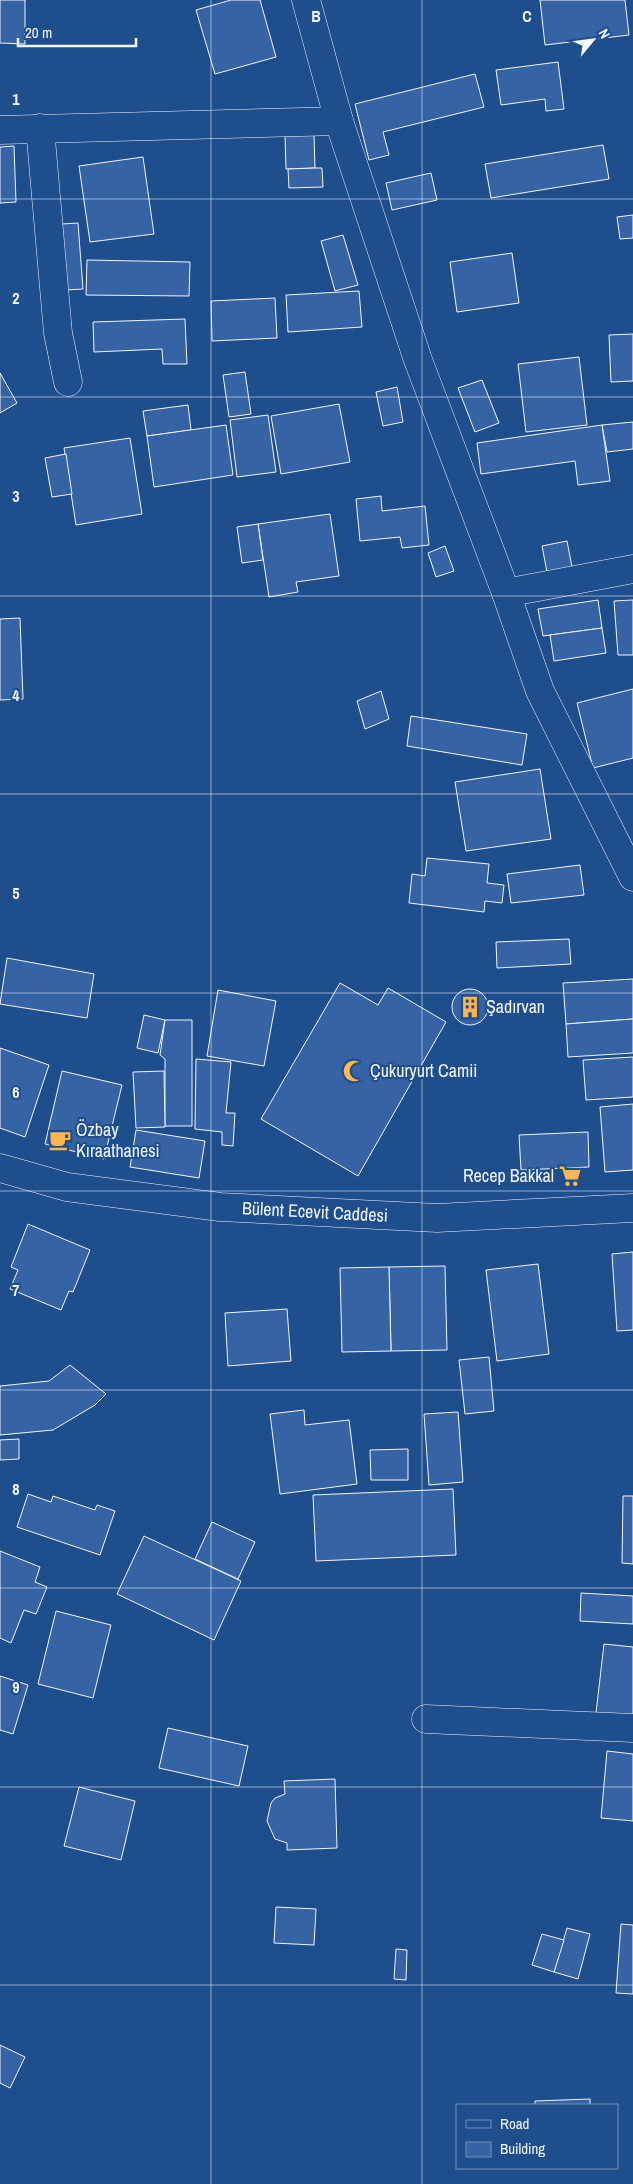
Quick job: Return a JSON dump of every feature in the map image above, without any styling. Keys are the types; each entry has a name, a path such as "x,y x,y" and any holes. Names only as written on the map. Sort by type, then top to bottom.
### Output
{"street":[{"path":"306,0 339,121 418,360 506,594 540,691 633,877"},
{"path":"0,130 339,121"},
{"path":"40,128 58,333 68,382"},
{"path":"506,594 633,568"},
{"name":"Bülent Ecevit Caddesi","path":"0,1168 67,1187 220,1207 437,1218 633,1208"},
{"path":"426,1719 633,1728"}],"building":[{"path":"0,0 25,0 25,44 0,43"},
{"path":"231,0 260,0 276,57 215,74 196,10"},
{"path":"540,0 625,0 629,35 545,45"},
{"path":"558,62 564,109 546,111 545,99 501,105 496,70"},
{"path":"475,74 484,107 383,132 389,155 369,160 355,104"},
{"path":"314,135 315,168 286,169 285,136"},
{"path":"603,145 609,179 491,198 485,164"},
{"path":"14,146 16,202 0,203 0,147"},
{"path":"143,157 154,234 90,242 79,166"},
{"path":"322,168 323,187 289,188 288,169"},
{"path":"431,173 437,200 392,210 386,183"},
{"path":"633,215 633,238 620,239 617,217"},
{"path":"78,223 83,289 67,290 62,224"},
{"path":"343,235 358,285 335,291 321,241"},
{"path":"512,253 519,303 457,312 450,262"},
{"path":"87,260 190,262 189,296 86,295"},
{"path":"359,291 362,327 288,332 286,295"},
{"path":"275,298 277,338 212,341 211,301"},
{"path":"185,319 187,364 163,364 162,349 94,352 93,322"},
{"path":"633,334 633,381 611,382 609,335"},
{"path":"579,357 587,425 526,432 518,364"},
{"path":"245,372 251,414 229,417 223,375"},
{"path":"0,373 17,403 0,413"},
{"path":"482,380 499,423 475,432 458,388"},
{"path":"397,387 403,422 383,426 376,392"},
{"path":"339,404 350,462 281,474 271,416"},
{"path":"188,405 191,430 147,436 143,411"},
{"path":"268,415 276,472 237,477 230,420"},
{"path":"633,422 633,449 607,452 602,425"},
{"path":"226,425 233,475 154,487 147,436"},
{"path":"602,425 610,481 578,485 575,461 481,474 477,443"},
{"path":"130,438 142,514 76,525 64,448"},
{"path":"66,454 72,494 52,497 45,458"},
{"path":"381,496 382,511 425,506 429,545 402,548 400,537 360,541 356,499"},
{"path":"330,514 339,576 296,582 298,592 269,597 258,524"},
{"path":"258,524 263,560 242,563 237,527"},
{"path":"567,541 572,567 547,572 542,546"},
{"path":"445,546 454,571 436,577 428,553"},
{"path":"598,600 602,628 543,636 538,609"},
{"path":"633,600 633,655 618,655 614,601"},
{"path":"20,618 23,699 0,700 0,619"},
{"path":"602,628 606,653 554,661 550,635"},
{"path":"633,689 633,758 593,768 577,703"},
{"path":"381,691 389,719 365,729 357,701"},
{"path":"411,716 527,734 522,765 407,746"},
{"path":"540,769 551,839 466,851 455,782"},
{"path":"427,858 489,864 487,883 504,885 502,903 485,901 484,912 409,903 412,874 425,876"},
{"path":"580,865 584,895 511,903 507,874"},
{"path":"569,939 571,964 497,968 496,942"},
{"path":"7,958 94,974 87,1018 0,1004"},
{"path":"633,979 633,1019 566,1024 563,983"},
{"name":"Çukuryurt Camii","path":"340,983 378,1005 388,988 446,1022 358,1176 261,1119"},
{"name":"Şadırvan","path":"470,989 477,990 483,994 487,1000 487,1014 483,1020 477,1024 470,1025 463,1024 457,1020 453,1014 452,1007 453,1000 457,994 463,990"},
{"path":"218,990 276,1001 264,1066 207,1056"},
{"path":"144,1015 165,1020 158,1053 137,1048"},
{"path":"633,1019 633,1053 568,1057 566,1024"},
{"path":"165,1020 192,1020 192,1126 165,1126 165,1059 160,1055"},
{"path":"0,1048 49,1065 25,1137 0,1128"},
{"path":"633,1057 633,1097 586,1100 583,1060"},
{"path":"196,1059 231,1062 226,1113 235,1113 233,1146 222,1145 222,1132 195,1129"},
{"path":"62,1071 122,1085 104,1159 45,1144"},
{"path":"164,1071 165,1127 136,1128 133,1072"},
{"path":"633,1104 633,1170 605,1172 600,1107"},
{"path":"136,1130 205,1141 199,1178 130,1167"},
{"path":"588,1132 589,1167 521,1170 519,1135"},
{"path":"28,1224 90,1250 73,1292 69,1291 61,1310 10,1289 18,1270 11,1267"},
{"path":"633,1252 633,1330 617,1331 612,1254"},
{"path":"538,1264 549,1354 497,1361 486,1270"},
{"path":"445,1266 447,1350 391,1351 389,1267"},
{"path":"389,1267 391,1351 342,1352 340,1268"},
{"path":"287,1309 291,1361 228,1366 225,1313"},
{"path":"489,1357 494,1411 465,1414 459,1360"},
{"path":"70,1365 106,1394 95,1405 53,1430 0,1435 0,1386 49,1381"},
{"path":"304,1410 305,1425 349,1420 357,1484 280,1494 270,1414"},
{"path":"458,1412 463,1482 429,1485 424,1414"},
{"path":"19,1439 19,1459 0,1460 0,1440"},
{"path":"408,1449 408,1480 371,1480 370,1450"},
{"path":"453,1489 456,1555 316,1561 313,1495"},
{"path":"28,1494 51,1502 53,1496 95,1510 97,1505 115,1511 100,1555 17,1527"},
{"path":"623,1496 633,1496 633,1564 622,1563"},
{"path":"212,1522 255,1542 238,1579 195,1559"},
{"path":"144,1536 241,1581 214,1640 117,1594"},
{"path":"0,1551 40,1567 35,1582 47,1587 36,1614 24,1610 11,1643 0,1638"},
{"path":"581,1593 633,1596 633,1624 580,1621"},
{"path":"56,1611 111,1625 93,1698 38,1684"},
{"path":"604,1644 633,1647 633,1717 596,1713"},
{"path":"0,1676 28,1685 13,1734 0,1730"},
{"path":"168,1728 248,1746 239,1786 159,1768"},
{"path":"607,1751 633,1754 633,1821 601,1818"},
{"path":"335,1779 337,1848 287,1850 287,1843 275,1839 267,1821 271,1803 275,1798 285,1794 284,1781"},
{"path":"79,1787 135,1801 121,1860 64,1846"},
{"path":"276,1907 316,1909 314,1945 274,1943"},
{"path":"621,1924 633,1925 633,1994 616,1993"},
{"path":"567,1928 590,1934 578,1979 554,1972"},
{"path":"542,1934 564,1940 554,1972 532,1965"},
{"path":"396,1949 407,1950 406,1980 394,1979"},
{"path":"0,2045 25,2057 10,2088 0,2083"},
{"path":"590,2099 590,2104 535,2104 535,2101"}],"place":[{"name":"Şadırvan","path":"470,1007"},
{"name":"Çukuryurt Camii","path":"354,1071"},
{"name":"Özbay Kıraathanesi","path":"60,1140"},
{"name":"Recep Bakkal","path":"570,1176"}]}
